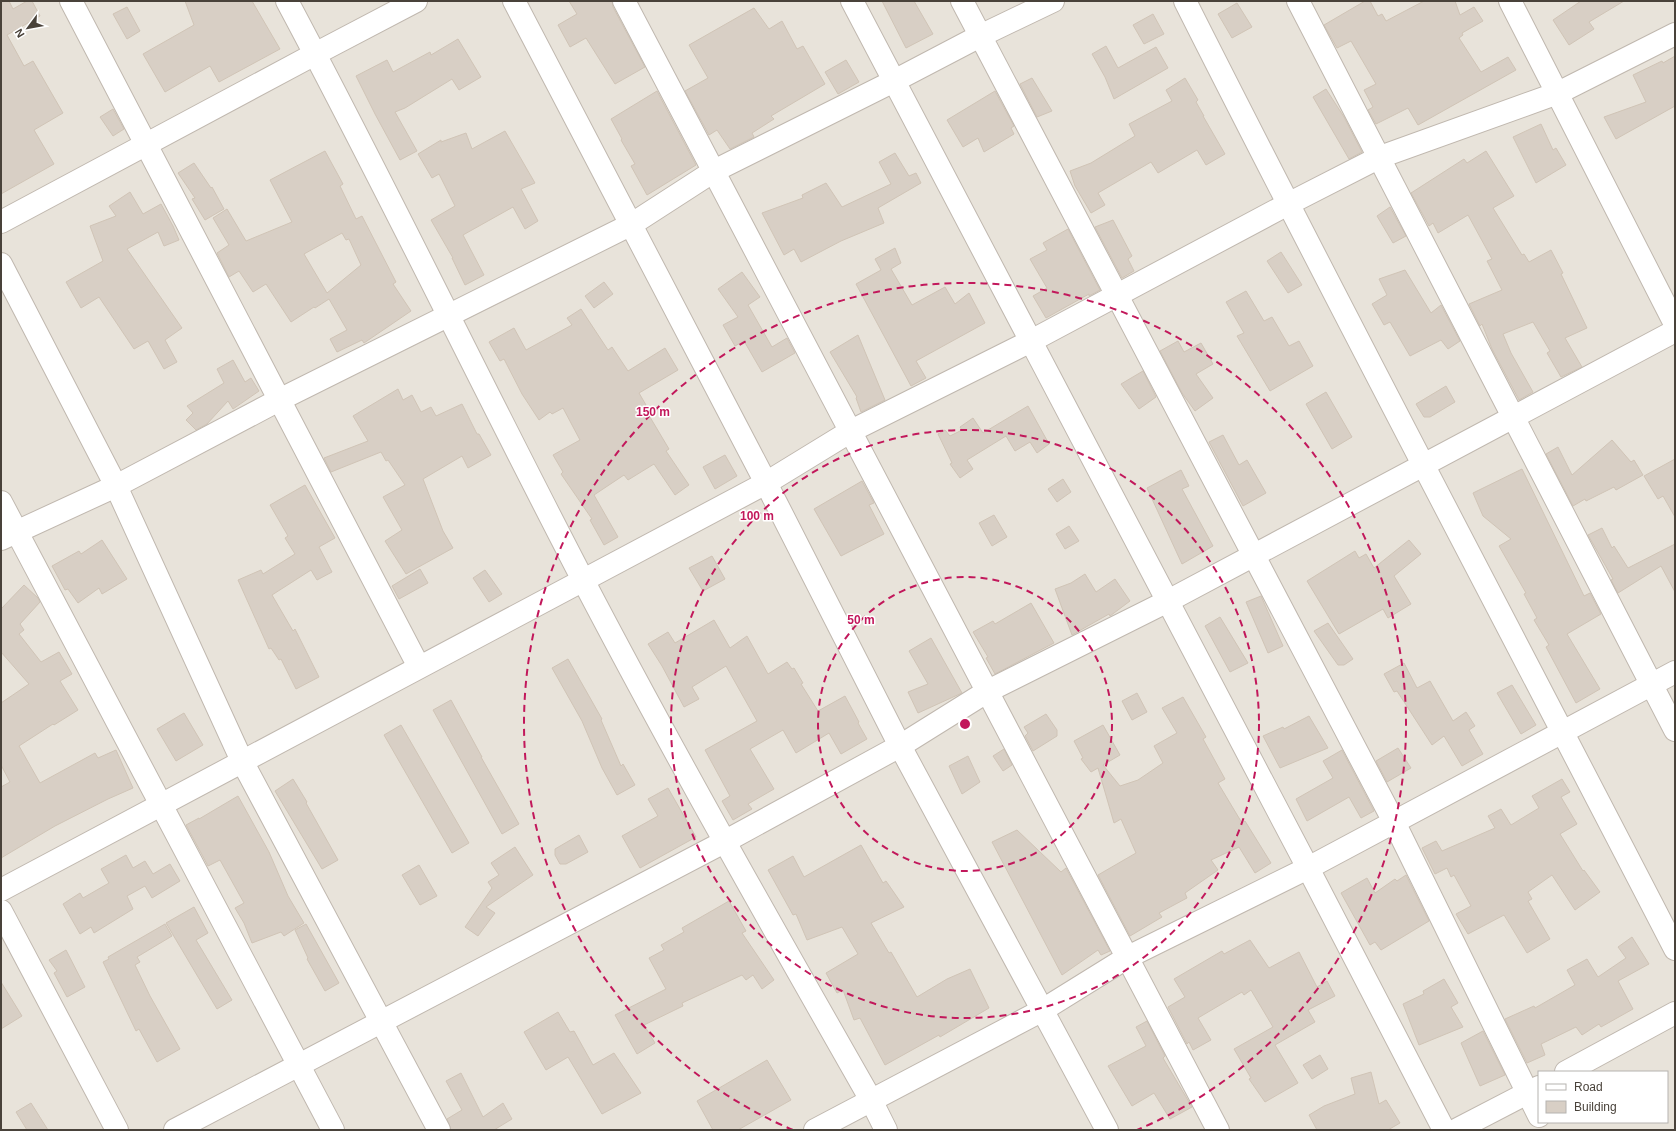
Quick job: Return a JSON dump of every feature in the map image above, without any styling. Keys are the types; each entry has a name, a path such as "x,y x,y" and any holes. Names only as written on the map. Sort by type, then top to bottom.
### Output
{"street":[{"path":"71,1 419,667"},
{"path":"287,1 449,314 583,580 724,842 871,1100 886,1130"},
{"path":"1,222 416,1"},
{"path":"514,1 632,224 900,746 1041,1011 1107,1130"},
{"path":"624,1 1218,1130"},
{"path":"852,1 1168,601 1444,1130"},
{"path":"962,1 1394,822 1533,1090 1538,1112"},
{"path":"9,535 116,486 279,400 632,224 714,171 894,82 980,36 1053,1"},
{"path":"1185,1 1423,466 1675,948"},
{"path":"1298,1 1675,730"},
{"path":"1510,1 1675,324"},
{"path":"1,890 766,483 851,431 1031,342 1288,204 1380,157 1558,93 1675,34"},
{"path":"1,264 116,486 242,761 439,1130"},
{"path":"175,1130 381,1020 724,842 900,746 988,691 1168,601 1675,332"},
{"path":"1,502 9,535 161,804 333,1130"},
{"path":"815,1130 1041,1011 1128,957 1308,868 1675,672"},
{"path":"1,911 117,1130"},
{"path":"1568,1071 1675,1013"},
{"path":"1456,1130 1533,1090"}],"shaded area":[{"path":"1,1 1675,1 1675,1130 1,1130"}],"building":[{"path":"1,1 9,1 13,9 27,1 32,1 40,16 7,35 24,66 33,61 63,113 34,130 54,164 1,194"},
{"path":"185,1 252,1 280,49 219,82 210,66 165,92 143,54 194,25"},
{"path":"569,1 612,1 613,7 645,67 615,84 586,38 570,47 558,25 577,14"},
{"path":"882,1 914,1 933,34 906,48"},
{"path":"1365,1 1370,1 1378,16 1382,14 1386,21 1424,1 1455,1 1460,15 1474,7 1483,21 1462,33 1463,35 1459,38 1481,72 1508,57 1516,70 1418,125 1408,108 1376,124 1368,110 1373,107 1364,90 1376,84 1351,41 1337,48 1324,25"},
{"path":"1581,1 1624,1 1589,22 1594,29 1569,45 1553,20"},
{"path":"1237,3 1252,27 1232,38 1218,14"},
{"path":"127,7 140,31 127,39 113,14"},
{"path":"754,8 769,29 782,21 797,49 803,46 825,84 771,116 774,119 752,133 754,137 730,149 717,130 709,135 685,91 708,78 689,45"},
{"path":"1153,14 1164,34 1144,44 1133,25"},
{"path":"458,39 481,77 459,90 452,79 405,108 395,112 417,151 400,160 356,76 387,60 393,72 430,52 431,55"},
{"path":"1106,46 1118,68 1156,47 1168,68 1114,99 1105,77 1092,54"},
{"path":"1675,56 1675,106 1616,139 1604,117 1646,102 1633,75 1662,61 1663,63"},
{"path":"846,60 859,82 838,94 825,72"},
{"path":"1032,78 1052,111 1037,117 1020,84"},
{"path":"1185,78 1198,100 1196,102 1203,116 1225,154 1206,165 1197,150 1158,173 1151,162 1098,193 1105,205 1091,213 1075,186 1070,171 1091,163 1135,136 1129,124 1172,101 1166,90"},
{"path":"1326,89 1344,117 1362,152 1349,159 1313,97"},
{"path":"657,91 696,165 647,195 631,166 635,164 611,119"},
{"path":"995,91 1014,126 1011,128 1014,134 984,152 978,138 963,147 947,120"},
{"path":"113,109 124,129 113,136 100,117"},
{"path":"1541,124 1553,150 1556,148 1566,165 1536,183 1513,137"},
{"path":"505,131 535,183 521,189 538,221 525,229 513,207 463,235 484,275 465,285 453,258 431,220 455,206 439,174 432,178 418,154 441,140 441,142 466,133 472,149"},
{"path":"325,151 343,184 340,186 356,219 362,216 396,282 393,284 411,311 364,343 362,340 337,352 330,339 347,330 329,299 291,322 266,284 253,292 239,271 229,277 217,253 229,245 213,218 227,209 246,241 292,222 270,180","holes":["342,233 346,240 349,239 361,265 327,293 304,254"]},
{"path":"1486,151 1514,196 1493,208 1522,255 1524,254 1529,262 1551,250 1563,273 1561,274 1587,328 1565,338 1582,367 1561,377 1547,353 1550,351 1533,322 1503,334 1511,353 1533,392 1519,400 1492,349 1482,324 1480,326 1469,304 1502,290 1487,261 1492,259 1468,215 1438,233 1433,223 1429,226 1411,193 1464,159 1467,163"},
{"path":"895,153 909,176 916,173 921,183 878,208 884,223 841,241 801,262 794,249 784,255 762,213 803,198 802,195 826,183 842,207 891,184 879,162"},
{"path":"194,163 211,188 212,187 224,209 205,220 192,199 195,198 178,173"},
{"path":"130,192 143,214 161,204 179,240 164,246 158,232 127,249 182,328 165,340 177,362 164,369 148,341 134,349 99,297 81,308 66,282 103,261 90,226 116,216 109,206"},
{"path":"1390,207 1406,236 1393,243 1377,216"},
{"path":"1113,220 1132,256 1128,259 1134,271 1122,278 1095,227"},
{"path":"1068,229 1100,290 1089,296 1089,294 1046,318 1033,296 1047,288 1030,259 1047,250 1043,243"},
{"path":"895,248 901,263 891,269 912,305 945,287 955,304 969,293 985,323 916,361 926,378 911,386 856,284 881,270 875,259"},
{"path":"1281,252 1302,285 1288,293 1267,261"},
{"path":"1405,270 1431,313 1441,305 1460,341 1448,349 1441,340 1410,356 1390,322 1384,325 1372,304 1387,295 1379,279"},
{"path":"742,272 760,297 748,305 772,347 787,338 795,353 762,372 744,341 735,346 723,325 738,317 718,289"},
{"path":"604,282 613,294 594,308 585,296"},
{"path":"1246,291 1264,321 1272,317 1289,346 1299,341 1313,366 1270,391 1237,336 1244,333 1226,302"},
{"path":"581,309 608,350 612,347 628,371 665,348 678,370 639,393 646,405 644,407 669,449 666,451 689,485 675,495 654,464 628,480 624,475 594,495 618,537 604,545 590,520 592,519 561,474 563,472 553,455 580,440 563,408 552,414 550,412 539,420 522,394 504,359 500,361 489,342 514,328 526,350 572,325 567,318"},
{"path":"858,335 885,400 861,412 856,398 857,397 830,352"},
{"path":"1178,341 1184,352 1201,343 1213,364 1196,374 1213,398 1195,411 1182,393 1160,351"},
{"path":"233,360 245,382 251,378 259,391 233,409 228,401 207,424 196,430 186,420 193,413 187,406 224,383 217,369"},
{"path":"1143,371 1156,397 1139,409 1121,384"},
{"path":"1446,386 1455,402 1430,417 1424,417 1416,404"},
{"path":"398,389 403,400 412,395 421,412 431,407 436,416 462,404 477,434 479,434 491,455 468,468 462,456 423,479 443,531 453,548 406,574 385,541 402,530 383,497 405,485 388,460 386,461 381,452 331,472 324,458 368,441 353,416"},
{"path":"1326,392 1352,437 1332,449 1306,404"},
{"path":"1028,406 1049,444 1037,453 1030,442 1015,451 1006,436 967,460 973,469 960,478 950,464 952,463 938,434 945,430 950,436 962,430 960,427 973,418 983,433"},
{"path":"1223,435 1239,465 1247,460 1266,493 1243,506 1209,442"},
{"path":"1612,440 1631,462 1634,460 1643,475 1616,490 1614,487 1586,501 1585,499 1573,506 1546,454 1558,447 1572,475"},
{"path":"725,455 737,476 715,489 703,467"},
{"path":"1675,459 1675,517 1663,496 1658,499 1644,476"},
{"path":"1522,469 1584,596 1590,593 1601,614 1567,634 1600,689 1576,703 1546,647 1549,645 1534,620 1537,618 1524,594 1526,593 1499,546 1511,539 1483,516 1473,493"},
{"path":"1181,470 1189,486 1182,489 1213,546 1182,564 1147,488"},
{"path":"1063,479 1071,492 1057,502 1048,489"},
{"path":"862,481 874,503 869,505 884,534 841,556 814,509"},
{"path":"305,485 335,538 319,547 332,572 317,580 311,570 272,595 293,631 295,629 319,677 296,689 281,659 279,660 271,648 269,649 238,580 261,570 263,574 295,554 285,538 288,536 270,505"},
{"path":"994,515 1007,537 992,546 979,523"},
{"path":"1069,526 1079,541 1065,549 1056,534"},
{"path":"1602,528 1612,548 1614,546 1628,568 1675,544 1675,592 1661,566 1618,593 1611,580 1613,579 1588,535"},
{"path":"102,540 127,579 102,594 99,588 78,603 68,589 65,590 52,566 79,551 81,554"},
{"path":"1409,540 1421,554 1394,576 1411,604 1388,618 1383,609 1339,634 1307,581 1355,551 1359,558 1366,554 1374,568"},
{"path":"712,556 725,579 703,591 689,568"},
{"path":"420,569 428,583 399,599 392,586"},
{"path":"485,570 502,594 489,602 473,578"},
{"path":"1085,574 1096,592 1115,579 1130,601 1110,616 1109,614 1072,635 1055,589 1071,583"},
{"path":"24,585 38,598 40,602 20,624 24,630 19,634 41,662 59,652 72,674 60,681 78,710 19,746 40,783 95,753 98,758 116,750 133,788 55,826 1,858 1,787 10,782 1,765 1,703 29,684 1,652 1,609"},
{"path":"1261,596 1283,646 1268,653 1246,602"},
{"path":"1031,603 1054,643 995,674 986,658 988,657 973,632 993,621 995,624"},
{"path":"1220,617 1248,663 1230,672 1205,626"},
{"path":"714,620 730,648 747,636 768,674 787,662 792,669 794,668 803,683 801,684 818,711 845,696 867,739 841,754 829,733 796,753 783,730 750,749 774,789 748,804 752,809 733,820 722,801 730,796 705,750 757,721 726,666 692,687 699,699 684,707 662,666 648,644 668,632 675,643"},
{"path":"1328,623 1353,659 1344,665 1338,665 1314,631"},
{"path":"931,638 962,693 918,713 908,692 928,684 909,651"},
{"path":"568,659 602,719 601,720 621,766 623,764 635,785 617,795 602,768 582,721 552,668"},
{"path":"1404,663 1417,688 1430,681 1453,721 1466,712 1475,726 1469,730 1483,754 1462,766 1444,736 1432,745 1397,691 1394,692 1384,674"},
{"path":"1512,685 1536,725 1521,734 1497,693"},
{"path":"1137,693 1147,712 1132,720 1122,701"},
{"path":"1183,697 1206,737 1203,739 1225,779 1218,783 1242,823 1245,821 1271,863 1255,873 1239,847 1211,860 1218,870 1185,893 1187,898 1159,913 1162,917 1130,936 1098,875 1136,853 1121,819 1114,823 1098,768 1091,772 1081,759 1083,758 1074,741 1103,725 1120,755 1103,765 1120,786 1138,780 1163,763 1154,746 1177,733 1162,708"},
{"path":"451,700 519,824 502,834 433,710"},
{"path":"184,713 203,745 176,761 157,729"},
{"path":"1046,714 1057,730 1057,736 1033,751 1025,736 1028,733 1024,727"},
{"path":"1309,716 1328,748 1280,768 1263,736 1283,727 1284,729"},
{"path":"401,725 469,843 452,853 384,735"},
{"path":"1398,748 1411,768 1387,782 1376,761"},
{"path":"1004,749 1012,765 1003,771 993,756"},
{"path":"1342,750 1374,811 1361,818 1349,797 1307,821 1296,799 1333,778 1323,761"},
{"path":"968,756 980,782 962,794 949,766"},
{"path":"293,779 338,860 322,869 275,791"},
{"path":"1562,779 1570,792 1561,797 1577,824 1560,834 1583,871 1584,870 1600,892 1575,910 1552,875 1528,892 1532,899 1528,901 1550,939 1527,953 1504,915 1468,934 1456,914 1471,906 1454,875 1451,877 1447,868 1435,874 1422,848 1436,841 1442,851 1495,828 1488,816 1501,809 1511,825 1539,808 1532,796"},
{"path":"668,788 696,837 640,868 622,836 658,816 648,799"},
{"path":"238,796 269,852 288,896 304,923 284,936 281,932 252,943 244,923 235,908 244,903 220,860 208,866 186,825"},
{"path":"1017,830 1061,872 1066,868 1110,951 1101,955 1098,950 1062,975 992,842"},
{"path":"579,835 588,852 566,864 560,864 555,855 555,849"},
{"path":"861,845 883,883 886,881 904,907 871,923 889,953 891,952 917,997 947,979 970,969 989,1008 940,1037 939,1035 885,1065 860,1018 854,1020 843,990 837,993 826,973 858,954 842,927 807,940 796,914 793,915 768,870 793,856 804,877"},
{"path":"515,847 533,875 486,907 495,913 478,936 465,927 492,888 488,882 499,875 491,863"},
{"path":"126,855 133,868 145,861 153,874 170,864 180,881 152,898 145,886 127,896 133,909 94,933 91,927 80,934 63,904 80,893 83,898 109,883 101,869"},
{"path":"419,865 437,896 420,905 402,875"},
{"path":"1406,875 1429,921 1381,950 1375,942 1370,945 1341,893 1367,878 1375,893 1395,879 1397,881"},
{"path":"729,901 746,931 742,933 774,980 762,989 753,975 746,980 742,975 682,1003 683,1006 644,1025 655,1043 637,1054 615,1015 666,989 649,958 664,950 661,945 684,932 682,928"},
{"path":"194,907 208,933 196,940 232,1000 217,1009 166,923"},
{"path":"165,924 172,936 137,957 140,962 135,965 150,996 180,1049 157,1062 139,1029 136,1031 103,962 109,959 108,957"},
{"path":"306,924 339,983 325,991 307,959 308,958 295,930"},
{"path":"1632,937 1649,964 1618,981 1633,1009 1601,1027 1599,1024 1582,1035 1576,1027 1541,1044 1545,1055 1527,1063 1505,1019 1534,1006 1535,1008 1575,985 1567,970 1587,959 1598,977 1626,958 1618,947"},
{"path":"1250,940 1269,968 1299,952 1317,987 1327,981 1335,996 1308,1010 1315,1022 1275,1045 1298,1083 1265,1102 1249,1079 1251,1078 1234,1049 1273,1027 1251,990 1244,995 1242,992 1198,1018 1211,1040 1193,1050 1189,1042 1187,1044 1168,1007 1185,997 1174,979 1222,951 1224,954"},
{"path":"66,950 85,987 67,997 54,973 57,971 49,960"},
{"path":"1444,979 1458,1003 1451,1007 1463,1027 1419,1045 1403,1004 1424,994 1423,991"},
{"path":"1,982 22,1016 1,1029"},
{"path":"558,1012 570,1032 574,1031 593,1065 614,1053 641,1093 602,1114 568,1057 546,1070 524,1032"},
{"path":"1147,1021 1165,1056 1163,1058 1192,1107 1170,1119 1154,1093 1132,1106 1108,1066 1146,1046 1136,1027"},
{"path":"1483,1031 1505,1075 1480,1086 1461,1043"},
{"path":"1320,1055 1328,1069 1312,1079 1303,1065"},
{"path":"767,1060 791,1100 738,1130 713,1130 697,1101"},
{"path":"1371,1072 1379,1104 1386,1100 1400,1123 1388,1130 1317,1130 1309,1115 1324,1106 1355,1094 1351,1078"},
{"path":"461,1073 483,1117 503,1103 512,1119 494,1130 451,1130 447,1119 462,1110 446,1081"},
{"path":"31,1103 48,1130 27,1130 16,1112"}]}
